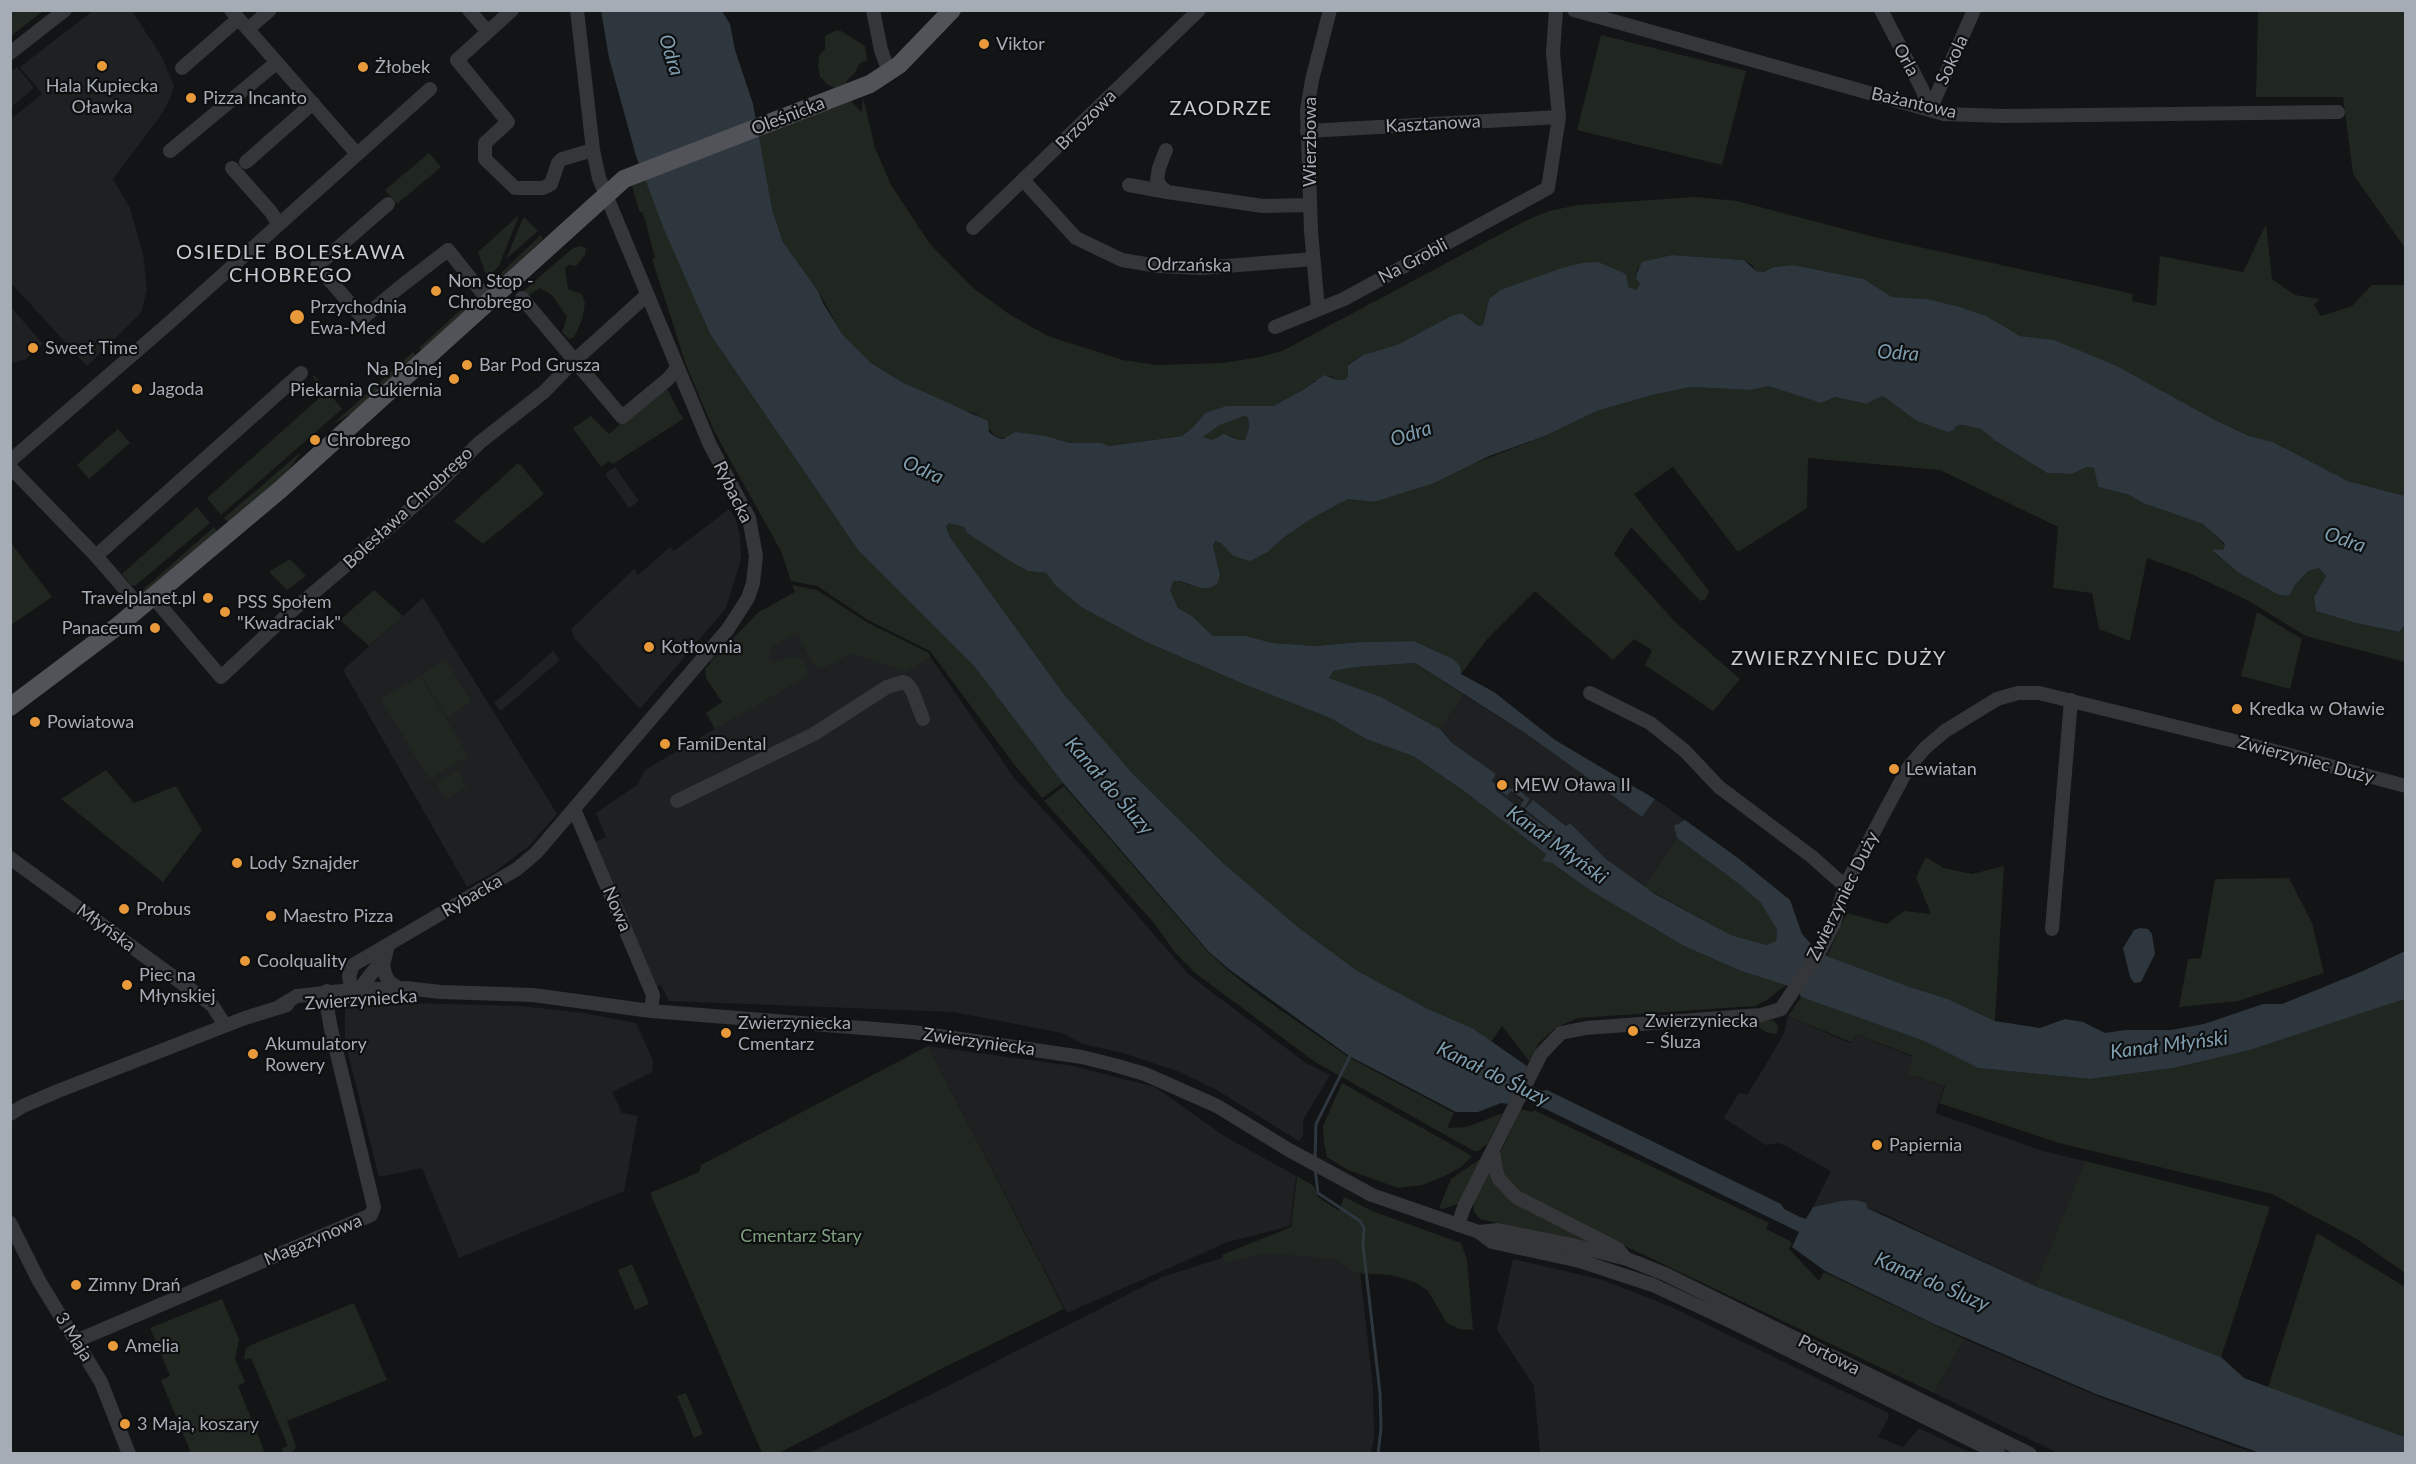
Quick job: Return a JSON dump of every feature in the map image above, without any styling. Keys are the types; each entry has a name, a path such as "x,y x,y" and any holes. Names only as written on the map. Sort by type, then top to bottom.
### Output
{"main road":[{"name":"Oleśnicka","path":"605,195 624,179 870,84 889,72 932,33 952,10"},
{"path":"10,707 146,603 323,451 605,195"}],"street":[{"path":"10,53 66,10"},
{"path":"248,29 270,10"},
{"path":"469,10 488,32"},
{"name":"Rybacka","path":"354,993 349,976 353,965 386,951 517,869 536,853 728,629 747,598 753,583 756,556 749,518 710,445 676,368 599,178 593,150 577,10"},
{"path":"873,10 881,50 889,72"},
{"name":"Brzozowa","path":"973,228 1199,10"},
{"name":"Wierzbowa","path":"1318,309 1310,205 1307,104 1330,10"},
{"path":"1556,10 1553,52 1559,117"},
{"name":"Bażantowa","path":"1574,10 1930,110 1956,115 2338,112"},
{"name":"Orla","path":"1881,10 1922,89 1930,110"},
{"name":"Sokola","path":"1930,110 1974,10"},
{"path":"506,12 457,60 508,122 484,143 485,159 515,188 543,189 549,192 558,163 562,159 593,150"},
{"path":"182,68 234,15 357,154"},
{"path":"170,151 276,63"},
{"path":"10,461 169,323 430,89"},
{"path":"246,162 313,103"},
{"name":"Kasztanowa","path":"1307,131 1559,117"},
{"name":"Na Grobli","path":"1275,327 1344,299 1548,189 1559,117"},
{"path":"1166,150 1157,180 1161,188 1167,192"},
{"path":"232,168 278,223"},
{"name":"Odrzańska","path":"1024,181 1076,238 1122,260 1158,266 1202,268 1313,259"},
{"name":"Wierzbowa","path":"1129,185 1263,206 1310,205"},
{"path":"388,204 317,266 363,318 448,250 489,300"},
{"name":"Bolesława Chrobrego","path":"10,467 96,556 221,677 286,616 436,486 479,443 525,403 544,392 574,361 647,295"},
{"path":"522,298 622,417 668,379 676,368"},
{"path":"96,556 301,373"},
{"path":"677,801 813,734 887,687 903,682 907,684 912,690 923,719"},
{"path":"1590,693 1650,723 1685,751 1719,788 1811,856 1845,886"},
{"name":"Zwierzyniec Duży","path":"1458,1225 1464,1207 1541,1054 1561,1033 1761,1015 1781,1009 1821,949 1834,924 1845,886 1908,768 1938,737 1997,699 2018,693 2039,693 2406,786"},
{"path":"2052,929 2071,700"},
{"name":"Nowa","path":"574,809 653,995 651,1011"},
{"name":"Młyńska","path":"10,858 212,1005 225,1025"},
{"path":"386,951 383,965 387,979 400,988"},
{"name":"Rybacka","path":"354,993 386,951"},
{"name":"Zwierzyniecka","path":"10,1114 58,1091 225,1025 280,1006 326,995 400,988 441,992 533,995 651,1011 913,1032 1082,1057 1145,1074 1217,1106 1289,1150 1372,1195 1479,1232"},
{"name":"Zwierzyniecka","path":"354,993 421,998 441,992"},
{"name":"Magazynowa","path":"76,1341 371,1215 374,1206 326,995"},
{"path":"1493,1150 1499,1179 1516,1197 1618,1249 1627,1259 1623,1274"},
{"name":"3 Maja","path":"10,1223 39,1281 101,1382 129,1454"},
{"name":"Portowa","path":"1479,1232 1498,1230 1627,1259 1665,1274 2030,1454"},
{"name":"Portowa","path":"1479,1232 1492,1242 1580,1261 1623,1274 1730,1321 1999,1454"}],"shaded area":[{"path":"94,10 132,11 162,57 174,86 170,99 159,118 113,179 130,208 143,254 147,290 141,313 87,366 11,283 10,120 42,94 20,67"},
{"path":"17,67 34,88 11,107 11,72"},
{"path":"10,306 43,344 26,359 11,363"},
{"path":"615,467 639,501 629,508 605,474"},
{"path":"729,509 736,520 740,536 741,559 726,608 640,709 575,639 571,629 634,569 638,575 670,547 674,551"},
{"path":"795,592 859,626 929,655 1015,779 1093,864 1189,975 1306,1063 1330,1075 1303,1120 1303,1136 1299,1141 1217,1090 1180,1072 1123,1053 1083,1044 1062,1033 954,1012 669,1001 661,985 653,987 593,843 606,837 596,813 637,785 645,770 740,714 710,661 759,612"},
{"path":"423,598 557,814 529,846 493,873 467,887 343,670"},
{"path":"553,651 560,660 501,711 494,703"},
{"path":"1464,695 1525,733 1642,817 1655,799 1685,820 1677,824 1675,831 1677,838 1644,887 1606,859 1570,823 1567,826 1532,801 1561,838 1558,837 1495,791 1497,789 1507,796 1510,791 1524,801 1521,806 1523,808 1530,799 1516,788 1503,789 1492,780 1496,775 1452,743 1440,729"},
{"path":"348,1004 521,1006 583,1013 636,1023 653,1060 652,1072 612,1092 622,1113 638,1116 624,1191 459,1258 422,1168 379,1177 345,1041 345,1008"},
{"path":"1788,1016 1850,1043 1856,1034 1913,1057 1907,1074 1944,1086 1935,1113 2043,1151 2085,1161 2035,1286 1884,1214 1867,1208 1813,1207 1831,1171 1786,1146 1778,1143 1766,1145 1725,1119 1724,1117 1739,1093 1747,1095 1774,1051 1784,1033"},
{"path":"928,1046 1073,1066 1155,1087 1224,1136 1296,1176 1290,1226 1228,1242 1067,1313"},
{"path":"1260,1246 1358,1253 1373,1388 1374,1439 1371,1453 807,1454 938,1391 1162,1277"},
{"path":"1513,1259 1603,1280 1669,1306 1784,1362 1888,1413 1889,1417 1878,1437 1903,1447 1919,1428 1971,1453 1540,1453 1534,1386 1497,1330"},
{"path":"1964,1339 2097,1396 2254,1453 2058,1453 1934,1393"}],"green space":[{"path":"11,10 43,10 43,11 11,36"},
{"path":"2258,11 2405,11 2405,248 2353,174 2343,97 2256,97"},
{"path":"837,30 865,46 867,60 859,64 847,83 835,88 820,77 818,66 819,56 825,49 825,36"},
{"path":"1601,35 1746,71 1722,165 1577,130"},
{"path":"863,97 875,148 891,185 930,244 973,288 1009,314 1048,336 1123,360 1157,365 1223,363 1282,351 1525,221 1549,211 1578,205 1695,197 1737,201 1874,237 2133,294 2132,301 2156,306 2160,256 2243,272 2266,224 2272,279 2295,295 2320,299 2314,305 2321,316 2352,306 2372,285 2405,285 2405,496 2348,481 2273,442 2249,436 2217,421 2117,366 2054,341 2020,336 1927,299 1892,297 1864,279 1793,265 1774,267 1764,272 1756,271 1744,260 1672,255 1637,269 1636,279 1640,283 1638,290 1630,289 1581,263 1500,290 1489,299 1483,325 1478,326 1462,313 1451,316 1399,344 1363,355 1348,364 1348,376 1345,380 1337,380 1331,376 1314,381 1303,390 1273,406 1226,406 1205,413 1182,436 1109,446 1102,443 1070,443 1046,436 997,438 976,414 956,408 902,382 871,363 843,335 818,291 783,242 772,209 758,137 851,101 862,113"},
{"path":"429,153 441,167 397,204 385,190"},
{"path":"645,180 710,334 858,550 974,666 1063,783 1048,794 1045,793 1047,795 1042,798 1013,763 930,651 868,620 817,586 791,581 781,551 714,431 686,365 652,259 655,258 643,213 639,211 632,185"},
{"path":"519,215 499,266 487,278 478,252"},
{"path":"523,218 538,231 506,259"},
{"path":"541,235 543,239 489,289 485,288"},
{"path":"581,246 586,248 585,255 576,266 568,265 565,269 568,289 582,294 585,303 582,320 574,337 569,339 562,332 567,317 552,295 540,288 523,299 519,295 573,248"},
{"path":"469,302 472,305 422,351 419,348"},
{"path":"413,352 416,356 353,412 333,424"},
{"path":"314,375 342,409 221,515 207,498 326,392 312,376"},
{"path":"665,385 683,419 613,464 609,461 601,467 573,428 591,416 609,434"},
{"path":"1768,386 1821,403 1835,397 1866,404 1883,396 1915,420 1981,429 1994,440 2047,473 2072,474 2087,467 2094,468 2098,487 2129,495 2143,503 2203,524 2225,545 2223,550 2213,552 2239,573 2279,595 2289,596 2295,585 2308,571 2319,568 2326,576 2314,597 2317,611 2356,623 2399,632 2405,625 2405,662 2306,636 2249,601 2189,573 2147,558 2130,641 2099,629 2092,593 2053,588 2058,527 1940,470 1808,458 1807,508 1738,552 1673,467 1634,494 1709,591 1706,599 1700,601 1631,527 1614,554 1675,622 1740,679 1713,711 1645,665 1652,650 1634,639 1613,660 1535,591 1488,638 1461,674 1453,659 1414,641 1359,642 1316,646 1273,643 1246,636 1213,636 1192,616 1178,608 1170,590 1175,580 1200,588 1220,575 1213,546 1214,541 1221,543 1233,556 1269,551 1283,538 1311,519 1348,499 1374,502 1545,436 1597,411 1652,395 1691,387 1751,390"},
{"path":"1248,416 1249,428 1245,440 1232,436 1219,436 1212,440 1204,439 1203,437 1220,425"},
{"path":"118,429 130,443 89,479 77,465"},
{"path":"302,451 287,472 228,522 224,518"},
{"path":"517,464 521,465 544,494 483,544 454,521"},
{"path":"197,507 210,523 132,586 122,574"},
{"path":"949,523 964,527 967,533 1028,571 1046,573 1055,585 1081,607 1146,642 1330,718 1366,739 1413,756 1464,791 1546,854 1542,860 1552,863 1591,891 1684,946 1741,971 1786,985 1755,1006 1578,1018 1555,1028 1538,1044 1529,1061 1502,1026 1491,1042 1472,1028 1428,1009 1356,970 1298,927 1222,862 1133,774 1063,693 950,537 946,527"},
{"path":"214,527 217,531 209,539 140,596 137,595"},
{"path":"11,543 52,597 10,625"},
{"path":"290,559 306,576 287,590 269,572"},
{"path":"792,585 817,590 868,623 931,656 905,671 852,653 822,668 815,667 798,635 794,634 772,647 769,658 773,662 795,657 802,660 808,672 806,677 715,729 706,713 722,702 706,678 705,669 722,651 724,653 729,650 726,646 759,612 795,592"},
{"path":"374,590 403,616 369,646 340,620"},
{"path":"2257,612 2302,639 2290,689 2241,676"},
{"path":"446,660 471,702 447,717 421,675"},
{"path":"1415,663 1464,695 1440,729 1379,696 1329,678 1332,671"},
{"path":"420,676 468,756 429,779 381,699"},
{"path":"106,770 134,803 176,786 202,830 163,882 61,799"},
{"path":"458,770 467,787 446,800 436,783"},
{"path":"1064,786 1208,952 1229,971 1262,997 1350,1058 1454,1113 1447,1128 1467,1127 1503,1113 1487,1144 1478,1151 1474,1151 1315,1062 1194,972 1174,951 1154,923 1044,801"},
{"path":"1677,838 1761,903 1777,930 1776,941 1766,945 1731,935 1644,887"},
{"path":"1926,857 1944,868 1972,874 2004,866 1995,1021 1948,999 1827,956 1847,913 1887,924 1904,911 1931,914 1916,877"},
{"path":"2289,878 2312,923 2324,973 2238,1001 2179,1007 2188,959 2201,958 2215,879"},
{"path":"1801,997 1924,1041 1978,1068 2090,1079 2174,1068 2250,1050 2405,999 2405,1273 2357,1239 2272,1194 2059,1143 1939,1103 1945,1086 1907,1074 1913,1056 1856,1034 1851,1042 1788,1016"},
{"path":"1773,1020 1778,1026 1777,1034 1768,1033 1755,1025 1755,1022"},
{"name":"Cmentarz Stary","path":"928,1046 1064,1309 947,1366 779,1453 762,1453 650,1193 699,1172 701,1165"},
{"path":"1342,1083 1472,1156 1461,1167 1447,1175 1422,1185 1398,1188 1348,1170 1327,1157 1324,1144 1323,1126"},
{"path":"1521,1109 1532,1112 1534,1110 1769,1223 1766,1229 1790,1241 1792,1244 1789,1249 1819,1281 1824,1272 1964,1339 1934,1393 1522,1197 1501,1173 1500,1153"},
{"path":"1480,1159 1483,1160 1460,1203 1443,1209 1439,1208 1451,1179"},
{"path":"2085,1161 2270,1207 2221,1357 2035,1286"},
{"path":"1487,1172 1490,1172 1502,1189 1606,1246 1480,1219 1474,1212 1473,1200"},
{"path":"1297,1176 1314,1186 1318,1197 1339,1211 1344,1197 1372,1211 1461,1243 1467,1259 1473,1330 1459,1329 1447,1323 1428,1291 1415,1282 1391,1275 1354,1273 1335,1259 1265,1253 1225,1263 1222,1255 1291,1227"},
{"path":"2317,1233 2405,1287 2405,1437 2268,1387"},
{"path":"632,1264 649,1304 635,1310 618,1270"},
{"path":"222,1299 239,1339 235,1359 245,1382 238,1386 265,1453 191,1453 161,1380 170,1376 150,1328"},
{"path":"354,1303 387,1380 287,1421 296,1446 294,1451 285,1453 281,1449 288,1446 251,1358 245,1360 246,1349"},
{"path":"686,1393 703,1434 694,1438 677,1396"}],"water":[{"path":"601,11 722,11 730,24 735,50 753,104 772,209 783,242 818,291 843,335 871,363 902,382 988,421 989,432 997,438 1003,439 1015,432 1046,436 1070,443 1102,443 1109,446 1182,436 1205,413 1226,406 1273,406 1303,390 1324,375 1337,380 1345,380 1348,376 1348,365 1363,355 1399,344 1451,316 1462,313 1478,326 1483,325 1489,299 1500,290 1562,268 1581,263 1598,262 1626,274 1628,287 1637,290 1640,283 1636,279 1637,273 1642,262 1672,255 1744,260 1756,271 1764,272 1774,267 1793,265 1864,279 1892,297 1927,299 1959,307 1986,316 2020,336 2054,340 2117,366 2217,421 2249,436 2273,442 2348,481 2405,496 2405,625 2399,632 2356,623 2316,611 2314,597 2326,576 2319,568 2308,571 2295,585 2289,596 2279,595 2239,573 2213,551 2223,550 2225,544 2203,524 2143,503 2129,495 2098,487 2094,468 2087,467 2072,474 2047,473 1994,440 1981,429 1963,425 1956,426 1954,430 1947,432 1915,420 1883,396 1866,404 1835,397 1821,403 1768,386 1751,390 1691,387 1652,395 1597,411 1545,436 1489,456 1434,483 1374,502 1348,499 1311,519 1283,538 1269,551 1250,561 1233,556 1221,543 1215,541 1213,546 1220,575 1217,584 1210,588 1200,588 1174,581 1170,590 1178,608 1192,616 1213,636 1246,636 1273,643 1316,646 1359,642 1414,641 1453,659 1460,666 1461,674 1494,692 1555,740 1655,799 1642,817 1525,733 1415,663 1333,671 1329,678 1379,696 1440,729 1452,743 1496,774 1492,781 1503,789 1516,788 1530,799 1524,808 1520,806 1524,800 1511,791 1507,796 1495,790 1558,837 1560,837 1525,809 1533,800 1566,826 1570,823 1606,859 1655,894 1731,935 1766,945 1776,941 1777,930 1761,903 1677,838 1674,826 1685,820 1738,858 1790,900 1802,934 1819,953 1948,999 1995,1021 2040,1028 2065,1019 2083,1022 2105,1033 2125,1030 2171,1030 2204,1024 2263,1004 2282,1004 2405,951 2405,999 2250,1050 2174,1068 2090,1079 1978,1068 1924,1041 1801,997 1798,989 1741,971 1684,946 1591,891 1552,863 1542,861 1546,854 1464,791 1413,756 1366,739 1330,718 1146,642 1081,607 1055,585 1046,573 1028,571 1010,561 967,533 964,527 949,523 946,527 950,537 1063,693 1133,774 1222,862 1298,927 1356,970 1428,1009 1472,1028 1527,1066 1520,1081 1542,1091 1547,1090 1781,1204 1784,1209 1800,1217 1806,1219 1813,1207 1841,1201 1855,1200 1866,1203 1867,1208 2035,1286 2221,1357 2244,1378 2405,1437 2405,1453 2260,1453 2096,1394 1936,1325 1825,1271 1792,1247 1799,1232 1531,1102 1513,1095 1508,1104 1501,1103 1478,1112 1456,1112 1349,1056 1230,970 1209,952 1063,783 974,666 858,550 710,334 664,229 636,156 609,58","holes":["1244,416 1248,417 1249,428 1245,440 1224,434 1212,440 1203,437 1220,425"]},
{"path":"2148,929 2152,934 2155,954 2141,982 2134,983 2130,977 2123,948 2134,930"}],"waterway":[{"path":"1315,1159 1316,1124 1351,1054"},
{"path":"1315,1168 1318,1193 1360,1221 1364,1228 1363,1245 1380,1393 1381,1428 1378,1454"}],"place":[{"name":"Viktor","path":"984,44"},
{"name":"Hala Kupiecka Oławka","path":"102,66"},
{"name":"Żłobek","path":"363,67"},
{"name":"Pizza Incanto","path":"191,98"},
{"name":"Non Stop - Chrobrego","path":"436,291"},
{"name":"Przychodnia Ewa-Med","path":"297,317"},
{"name":"Sweet Time","path":"33,348"},
{"name":"Bar Pod Grusza","path":"467,365"},
{"name":"Na Polnej Piekarnia Cukiernia","path":"454,379"},
{"name":"Jagoda","path":"137,389"},
{"name":"Chrobrego","path":"315,440"},
{"name":"Travelplanet.pl","path":"208,598"},
{"name":"PSS Społem \"Kwadraciak\"","path":"225,612"},
{"name":"Panaceum","path":"155,628"},
{"name":"Kotłownia","path":"649,647"},
{"name":"Kredka w Oławie","path":"2237,709"},
{"name":"Powiatowa","path":"35,722"},
{"name":"FamiDental","path":"665,744"},
{"name":"Lewiatan","path":"1894,769"},
{"name":"MEW Oława II","path":"1502,785"},
{"name":"Lody Sznajder","path":"237,863"},
{"name":"Probus","path":"124,909"},
{"name":"Maestro Pizza","path":"271,916"},
{"name":"Coolquality","path":"245,961"},
{"name":"Piec na Młynskiej","path":"127,985"},
{"name":"Zwierzyniecka – Śluza","path":"1633,1031"},
{"name":"Zwierzyniecka Cmentarz","path":"726,1033"},
{"name":"Akumulatory Rowery","path":"253,1054"},
{"name":"Papiernia","path":"1877,1145"},
{"name":"Zimny Drań","path":"76,1285"},
{"name":"Amelia","path":"113,1346"},
{"name":"3 Maja, koszary","path":"125,1424"}],"district":[{"name":"ZAODRZE","path":"1221,109"},
{"name":"OSIEDLE BOLESŁAWA CHOBREGO","path":"291,264"},
{"name":"ZWIERZYNIEC DUŻY","path":"1839,659"}],"water label":[{"name":"Odra","path":"671,55"},
{"name":"Odra","path":"1898,353"},
{"name":"Odra","path":"1411,434"},
{"name":"Odra","path":"923,470"},
{"name":"Odra","path":"2345,540"},
{"name":"Kanał do Śluzy","path":"1109,786"},
{"name":"Kanał Młyński","path":"1557,845"},
{"name":"Kanał Młyński","path":"2169,1045"},
{"name":"Kanał do Śluzy","path":"1493,1074"},
{"name":"Kanał do Śluzy","path":"1932,1282"}]}
